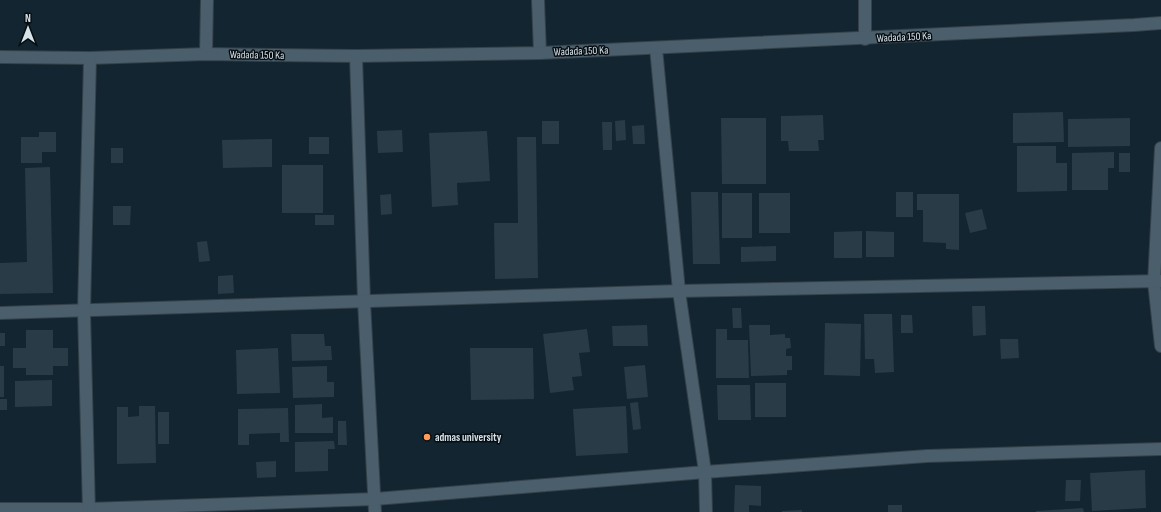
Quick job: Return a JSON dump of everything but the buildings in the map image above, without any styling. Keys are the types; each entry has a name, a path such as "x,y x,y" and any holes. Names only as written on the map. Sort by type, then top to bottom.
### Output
{"street":[{"path":"206,54 207,0"},
{"path":"538,0 540,53"},
{"path":"865,0 866,39"},
{"name":"Wadada 150 Ka","path":"0,57 90,58 206,54 356,56 540,53 866,39 1161,23"},
{"path":"656,48 679,291 705,472 706,512"},
{"path":"356,56 364,301 375,512"},
{"path":"89,511 84,311 90,58"},
{"path":"1161,148 1158,281 1161,346"},
{"path":"0,313 679,291 1158,281"},
{"path":"0,509 89,511 375,499 705,472 927,456 1161,449"}],"place":[{"name":"admas university","path":"427,437"}]}
